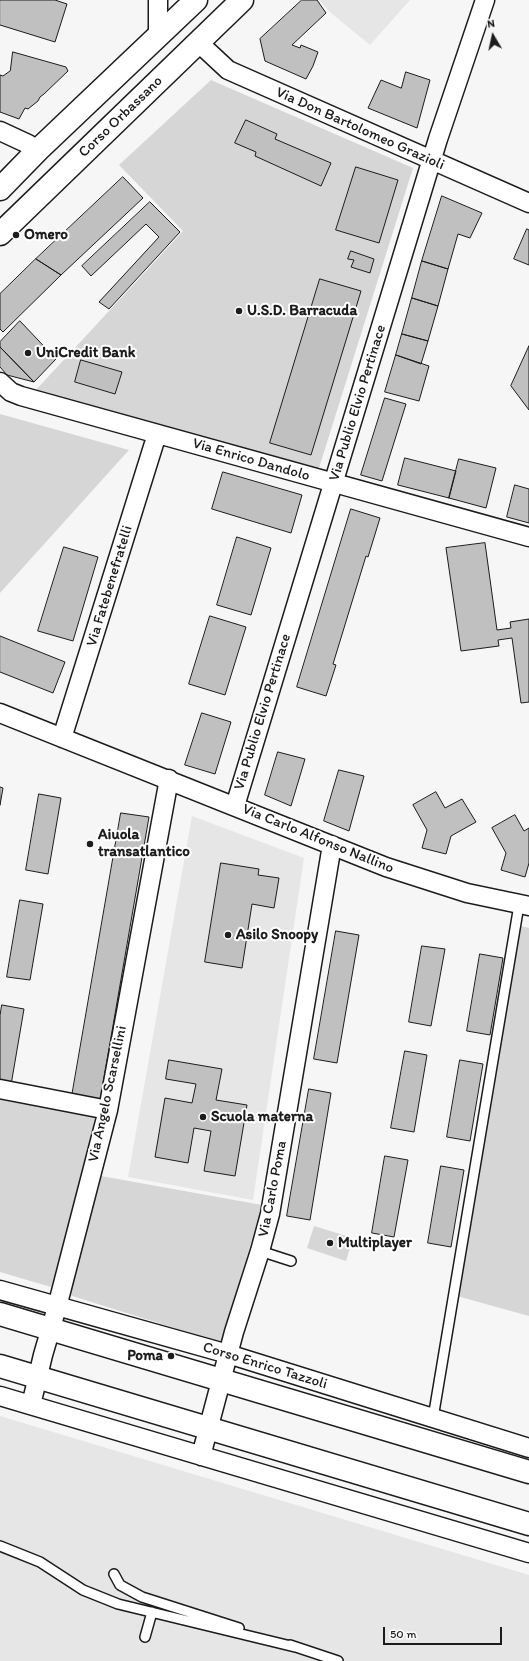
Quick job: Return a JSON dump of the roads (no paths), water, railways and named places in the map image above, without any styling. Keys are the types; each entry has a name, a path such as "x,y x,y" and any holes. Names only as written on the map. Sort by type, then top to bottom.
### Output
{"street":[{"path":"158,0 158,36"},
{"path":"0,189 38,150 196,0"},
{"name":"Corso Orbassano","path":"0,234 242,0"},
{"name":"Via Publio Elvio Pertinace","path":"235,806 432,160 485,0"},
{"name":"Via Don Bartolomeo Grazioli","path":"199,43 228,70 529,203"},
{"path":"0,131 38,150"},
{"name":"Via Enrico Dandolo","path":"0,382 11,392 21,396 529,537"},
{"name":"Via Fatebenefratelli","path":"62,738 157,434"},
{"name":"Via Carlo Alfonso Nallino","path":"0,714 169,779 332,845 425,880 467,893 524,906"},
{"name":"Via Angelo Scarsellini","path":"31,1405 108,1110 169,779"},
{"name":"Via Carlo Poma","path":"201,1456 228,1354 270,1214 332,845"},
{"path":"0,1089 108,1110"},
{"name":"Corso Enrico Tazzoli","path":"0,1290 228,1354 529,1448"},
{"name":"Corso Enrico Tazzoli","path":"0,1314 529,1472"},
{"path":"0,1366 529,1524"},
{"path":"0,1396 529,1553"}],"lane":[{"path":"433,1418 451,1304 524,906"},
{"path":"260,1251 291,1261"},
{"path":"0,1546 40,1562 83,1590 118,1604 295,1647"},
{"path":"114,1574 120,1584 142,1597 202,1615 338,1661"},
{"path":"145,1637 152,1612"}],"place":[{"name":"Omero","path":"16,235"},
{"name":"U.S.D. Barracuda","path":"239,311"},
{"name":"UniCredit Bank","path":"28,353"},
{"name":"Aiuola transatlantico","path":"90,844"},
{"name":"Asilo Snoopy","path":"228,935"},
{"name":"Scuola materna","path":"203,1117"},
{"name":"Multiplayer","path":"330,1243"},
{"name":"Poma","path":"171,1356"}]}
